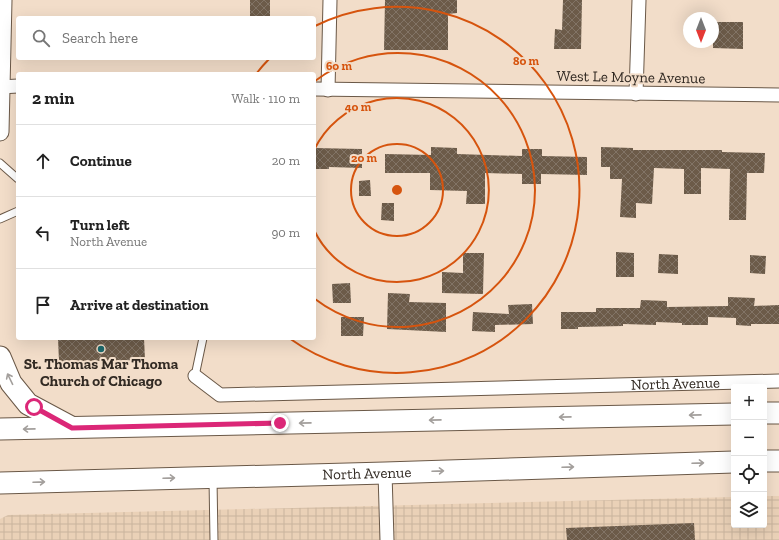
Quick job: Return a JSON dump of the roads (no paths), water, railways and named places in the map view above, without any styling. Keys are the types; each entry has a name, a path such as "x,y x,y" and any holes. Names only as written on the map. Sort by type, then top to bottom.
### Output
{"main road":[{"path":"0,357 12,383 28,404 72,428"},
{"path":"767,413 779,413"},
{"path":"0,429 731,414"},
{"path":"767,461 779,461"},
{"name":"North Avenue","path":"0,483 731,462"}],"street":[{"path":"0,132 3,0"},
{"path":"328,90 330,0"},
{"path":"636,94 639,0"},
{"path":"0,87 16,86"},
{"name":"West Le Moyne Avenue","path":"316,89 779,95"},
{"name":"North Avenue","path":"195,376 220,395 779,381"},
{"path":"385,473 387,540"}],"lane":[{"path":"0,163 16,177"},
{"path":"0,218 16,212"},
{"path":"195,376 203,340"},
{"path":"213,477 214,540"}],"place":[{"name":"St. Thomas Mar Thoma Church of Chicago","path":"101,349"}]}
